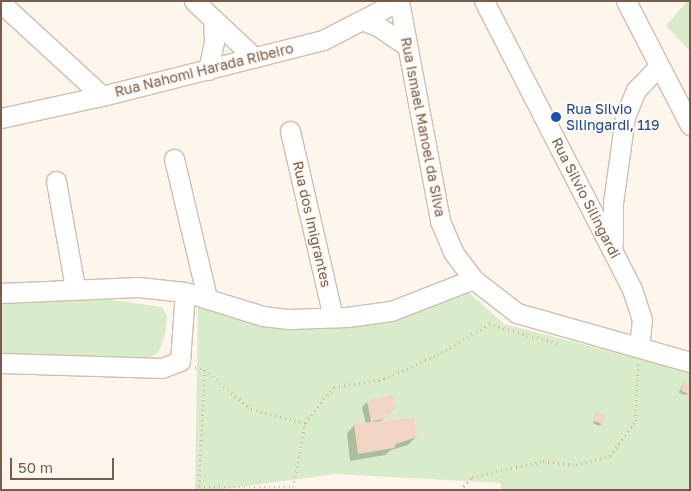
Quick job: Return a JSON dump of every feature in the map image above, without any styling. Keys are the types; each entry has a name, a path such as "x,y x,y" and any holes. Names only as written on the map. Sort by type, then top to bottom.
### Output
{"street":[{"path":"194,1 255,58"},
{"name":"Rua Nahomi Harada Ribeiro","path":"1,118 102,96 323,40 399,1"},
{"name":"Rua Ismael Manoel da Silva","path":"399,1 440,221 453,252 474,279 517,313 635,358 690,362"},
{"name":"Rua Silvio Silingardi","path":"484,1 613,247 638,305 642,319 635,358"},
{"path":"626,1 658,67 690,124"},
{"path":"1,3 102,96"},
{"path":"208,70 214,42 213,19"},
{"path":"362,20 379,26 407,46"},
{"path":"613,247 613,203 625,117 636,90 658,67"},
{"name":"Rua dos Imigrantes","path":"290,131 334,318"},
{"path":"174,159 207,297"},
{"path":"56,181 75,288"},
{"path":"1,293 75,288 138,287 185,292 207,297 263,316 334,318 391,311 474,279"},
{"path":"1,363 162,368 180,361 185,292"}],"path":[{"path":"205,370 199,487 293,487 305,423 334,387 384,379 437,354 489,324 564,344"},
{"path":"635,358 647,367"},
{"path":"460,490 472,477 543,461 576,465 610,456 635,421 635,358"},
{"path":"180,361 205,370 252,409 305,423"}],"green space":[{"path":"687,1 690,1 690,51 666,26"},
{"path":"467,291 504,324 690,372 690,490 501,490 501,483 335,474 218,490 195,490 198,306 286,330 389,322"},
{"path":"34,299 105,299 162,307 167,316 165,335 159,352 147,359 1,353 1,302"}],"building":[{"path":"683,382 690,384 689,394 681,391"},
{"path":"393,394 396,408 385,418 371,422 367,401"},
{"path":"596,411 605,415 602,424 594,421"},
{"path":"414,418 417,437 396,444 394,448 358,454 354,424"}],"place":[{"name":"Rua Silvio Silingardi, 119","path":"556,117"}]}
